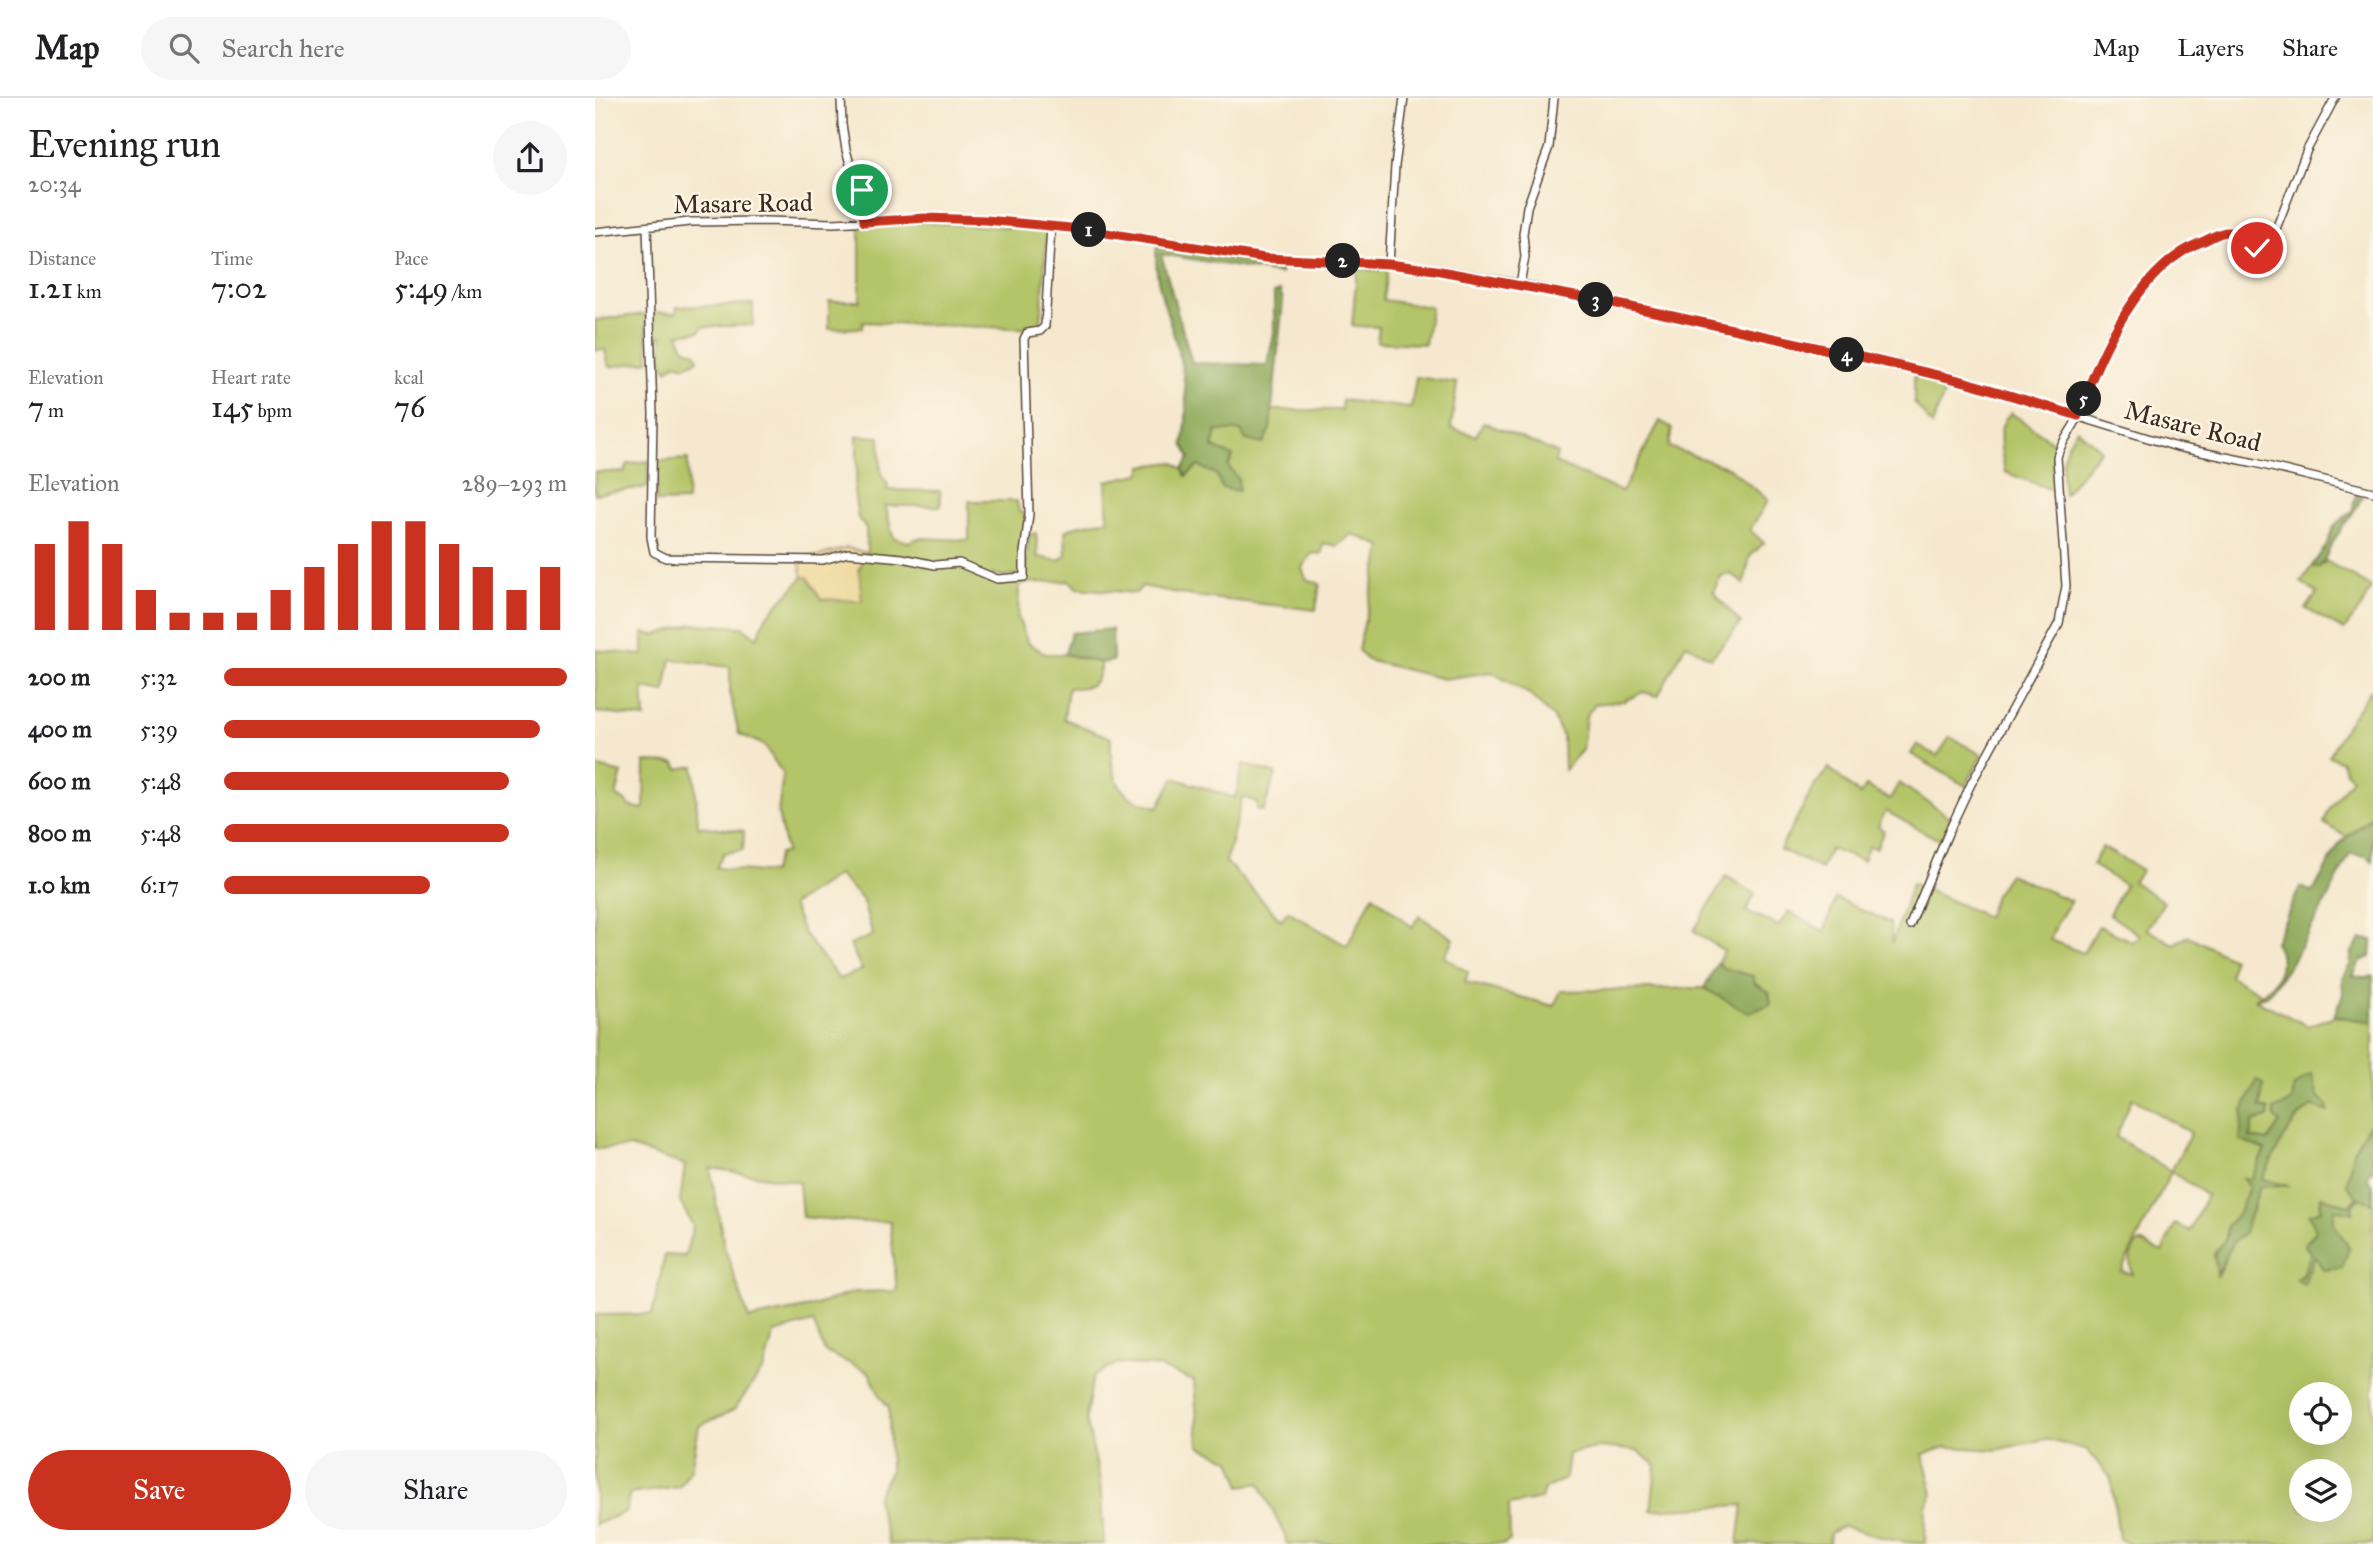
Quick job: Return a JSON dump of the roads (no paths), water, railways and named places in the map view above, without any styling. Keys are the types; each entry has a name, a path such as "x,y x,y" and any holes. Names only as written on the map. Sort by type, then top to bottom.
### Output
{"street":[{"path":"841,98 846,150 853,174 862,190 864,222"},
{"path":"1389,264 1395,166 1404,98"},
{"path":"1520,284 1525,257 1523,234 1527,207 1549,147 1554,98"},
{"path":"1910,925 1971,784 2059,623 2065,604 2066,586 2065,546 2056,464 2059,450 2078,416 2092,376 2120,319 2170,261 2193,245 2224,232 2231,233 2257,248 2270,244 2307,150 2335,98"},
{"name":"Masare Road","path":"595,232 690,222 950,219 1081,229 1265,258 1389,264 1435,270 1520,284 1870,359 1966,382 2177,447 2373,492"},
{"path":"647,227 653,414 650,537 654,552 660,557 675,559 802,560 823,560 848,553 902,558 935,565 959,563 992,578 1004,579 1024,577 1029,514 1024,339 1027,332 1040,331 1045,326 1051,226"}]}
